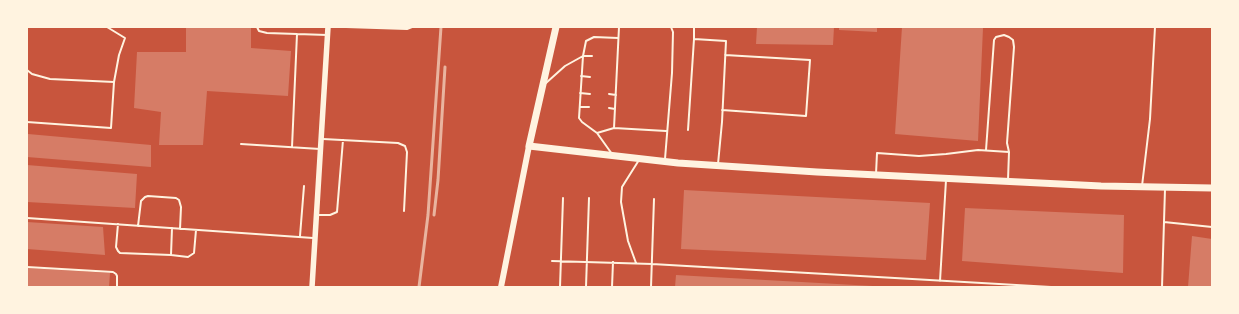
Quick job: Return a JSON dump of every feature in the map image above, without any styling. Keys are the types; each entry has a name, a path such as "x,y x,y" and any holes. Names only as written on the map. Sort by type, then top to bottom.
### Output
{"main road":[{"path":"501,287 529,146 556,27"},
{"path":"529,146 640,159 718,166 1008,182 1212,188"}],"street":[{"path":"312,287 328,27"}],"lane":[{"path":"27,122 111,128 114,82 119,55 125,38 107,27"},
{"path":"257,27 259,31 267,33 327,35"},
{"path":"346,27 407,29 412,27"},
{"path":"614,128 619,27"},
{"path":"664,161 672,73 673,32 671,27"},
{"path":"688,130 694,27"},
{"path":"1142,187 1150,119 1156,27"},
{"path":"292,147 297,34"},
{"path":"986,150 994,40 996,37 1004,35 1013,40 1014,47 1007,143 1008,182"},
{"path":"614,156 597,133 579,118 581,76 586,41 594,37 618,38"},
{"path":"694,39 726,41 718,166"},
{"path":"722,110 806,116 810,60 726,55"},
{"path":"544,85 565,66 583,56 592,56"},
{"path":"612,57 617,58"},
{"path":"27,70 32,74 50,80 114,82"},
{"path":"581,76 590,77"},
{"path":"611,78 616,78"},
{"path":"580,93 590,94"},
{"path":"609,94 616,94"},
{"path":"580,107 589,107"},
{"path":"609,108 615,109"},
{"path":"597,133 614,128 666,131"},
{"path":"322,139 398,143 404,146 407,152 404,211"},
{"path":"317,215 330,215 337,212 343,140"},
{"path":"241,144 321,149"},
{"path":"876,175 877,153 919,156 978,150 1008,152"},
{"path":"636,263 628,241 621,202 622,187 640,159"},
{"path":"940,281 946,179"},
{"path":"300,237 304,186"},
{"path":"1162,287 1165,187"},
{"path":"138,226 141,202 148,196 176,198 179,200 181,207 180,229"},
{"path":"560,287 563,198"},
{"path":"586,287 589,198"},
{"path":"651,287 654,199"},
{"path":"27,218 315,238"},
{"path":"1164,222 1212,227"},
{"path":"118,224 116,247 120,253 188,257 194,254 196,230"},
{"path":"171,255 172,228"},
{"path":"552,260 636,263 1051,287"},
{"path":"612,287 613,262"},
{"path":"27,267 113,272 117,276 117,287"}],"building":[{"path":"186,27 251,27 251,48 291,51 288,96 207,91 203,145 159,145 161,112 134,108 137,52 186,52"},
{"path":"757,27 834,27 833,45 756,44"},
{"path":"839,27 877,27 877,32 839,30"},
{"path":"902,27 983,28 978,141 895,134"},
{"path":"28,134 151,145 151,167 27,157"},
{"path":"27,165 137,174 135,208 27,202"},
{"path":"684,190 930,203 926,260 681,249"},
{"path":"965,208 1124,215 1123,273 962,261"},
{"path":"27,222 103,227 105,255 27,249"},
{"path":"1192,236 1212,239 1212,287 1188,287"},
{"path":"27,268 110,273 109,287 27,287"},
{"path":"676,275 873,286 873,287 675,287"}],"railway":[{"path":"419,287 428,215 441,27"},
{"path":"434,215 438,180 445,67"}]}
